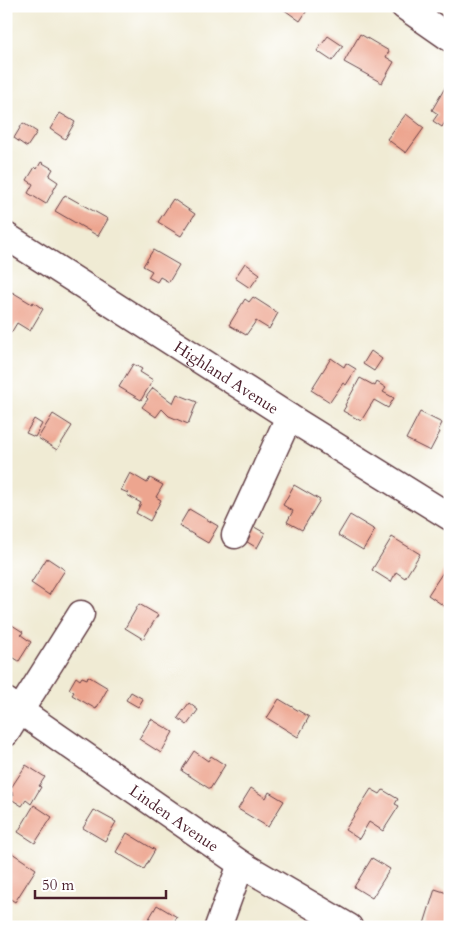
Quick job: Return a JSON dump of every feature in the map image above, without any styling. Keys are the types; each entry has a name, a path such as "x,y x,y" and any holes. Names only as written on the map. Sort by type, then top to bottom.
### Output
{"street":[{"path":"404,6 450,38"},
{"name":"Highland Avenue","path":"6,236 288,417 450,517"},
{"path":"235,536 288,417"},
{"path":"6,733 13,706 81,614"},
{"name":"Linden Avenue","path":"13,706 241,864 349,927"},
{"path":"218,927 241,864"}],"building":[{"path":"279,6 310,6 300,21"},
{"path":"360,34 389,51 386,57 394,62 382,83 344,62"},
{"path":"328,36 343,46 332,61 317,51"},
{"path":"446,86 450,89 450,120 447,119 442,127 433,121 438,114 432,110"},
{"path":"60,113 75,122 65,139 50,129"},
{"path":"406,114 424,128 406,153 387,139"},
{"path":"23,123 37,132 27,147 14,138"},
{"path":"41,162 53,169 49,176 58,182 46,204 28,193 33,184 27,180 35,167 37,169"},
{"path":"65,195 108,219 98,236 55,211"},
{"path":"173,199 195,214 181,236 158,222"},
{"path":"153,250 179,265 169,282 160,277 157,282 148,277 152,271 143,266"},
{"path":"245,263 260,274 250,288 235,278"},
{"path":"12,292 43,309 30,331 17,323 11,333 6,330 6,302"},
{"path":"253,297 278,313 269,329 256,321 246,335 229,325 245,299 249,302"},
{"path":"371,351 382,359 374,371 363,364"},
{"path":"331,358 344,367 346,363 356,369 346,385 343,383 330,402 311,390"},
{"path":"133,364 142,369 140,372 153,380 141,400 119,387"},
{"path":"360,378 375,386 377,382 386,388 383,392 394,398 388,408 374,400 361,421 343,411"},
{"path":"153,388 173,403 177,394 197,402 188,424 169,416 162,409 156,417 142,407 148,399 146,397"},
{"path":"420,412 442,423 438,431 440,432 430,451 406,439"},
{"path":"53,414 72,426 57,450 38,438"},
{"path":"34,419 42,424 35,437 26,433"},
{"path":"130,473 147,483 150,478 163,485 156,497 161,500 150,521 136,513 141,503 121,490"},
{"path":"294,485 320,500 302,530 287,522 293,511 283,505"},
{"path":"189,509 218,526 208,543 179,526"},
{"path":"350,515 375,530 363,550 338,535"},
{"path":"249,524 265,533 257,548 241,538"},
{"path":"392,537 420,554 405,578 396,572 391,582 372,570"},
{"path":"47,558 65,570 49,595 31,583"},
{"path":"445,569 450,572 450,610 428,595"},
{"path":"139,604 158,615 143,639 125,628"},
{"path":"12,625 23,632 21,635 31,642 19,661 6,653 6,634"},
{"path":"88,676 108,688 96,709 72,695 74,692 69,689 76,677 80,680 82,677 87,679"},
{"path":"131,692 143,699 138,707 126,700"},
{"path":"279,699 309,717 298,737 267,718"},
{"path":"189,703 198,710 187,725 178,718"},
{"path":"151,719 173,732 161,753 139,739"},
{"path":"194,751 208,761 211,756 225,765 210,789 182,771"},
{"path":"26,765 45,777 31,804 26,800 22,806 11,799 14,794 9,791"},
{"path":"251,788 266,798 269,792 284,801 268,827 238,809"},
{"path":"371,789 380,794 383,790 398,799 395,804 399,806 383,831 369,822 359,839 345,830"},
{"path":"34,805 52,817 35,843 18,832"},
{"path":"94,810 116,822 105,841 83,828"},
{"path":"127,833 155,850 144,869 116,852"},
{"path":"6,849 36,869 15,902 6,896"},
{"path":"372,858 390,869 372,898 354,887"},
{"path":"435,889 450,894 449,927 433,927 424,924"},
{"path":"157,905 177,917 171,927 144,927"}]}
